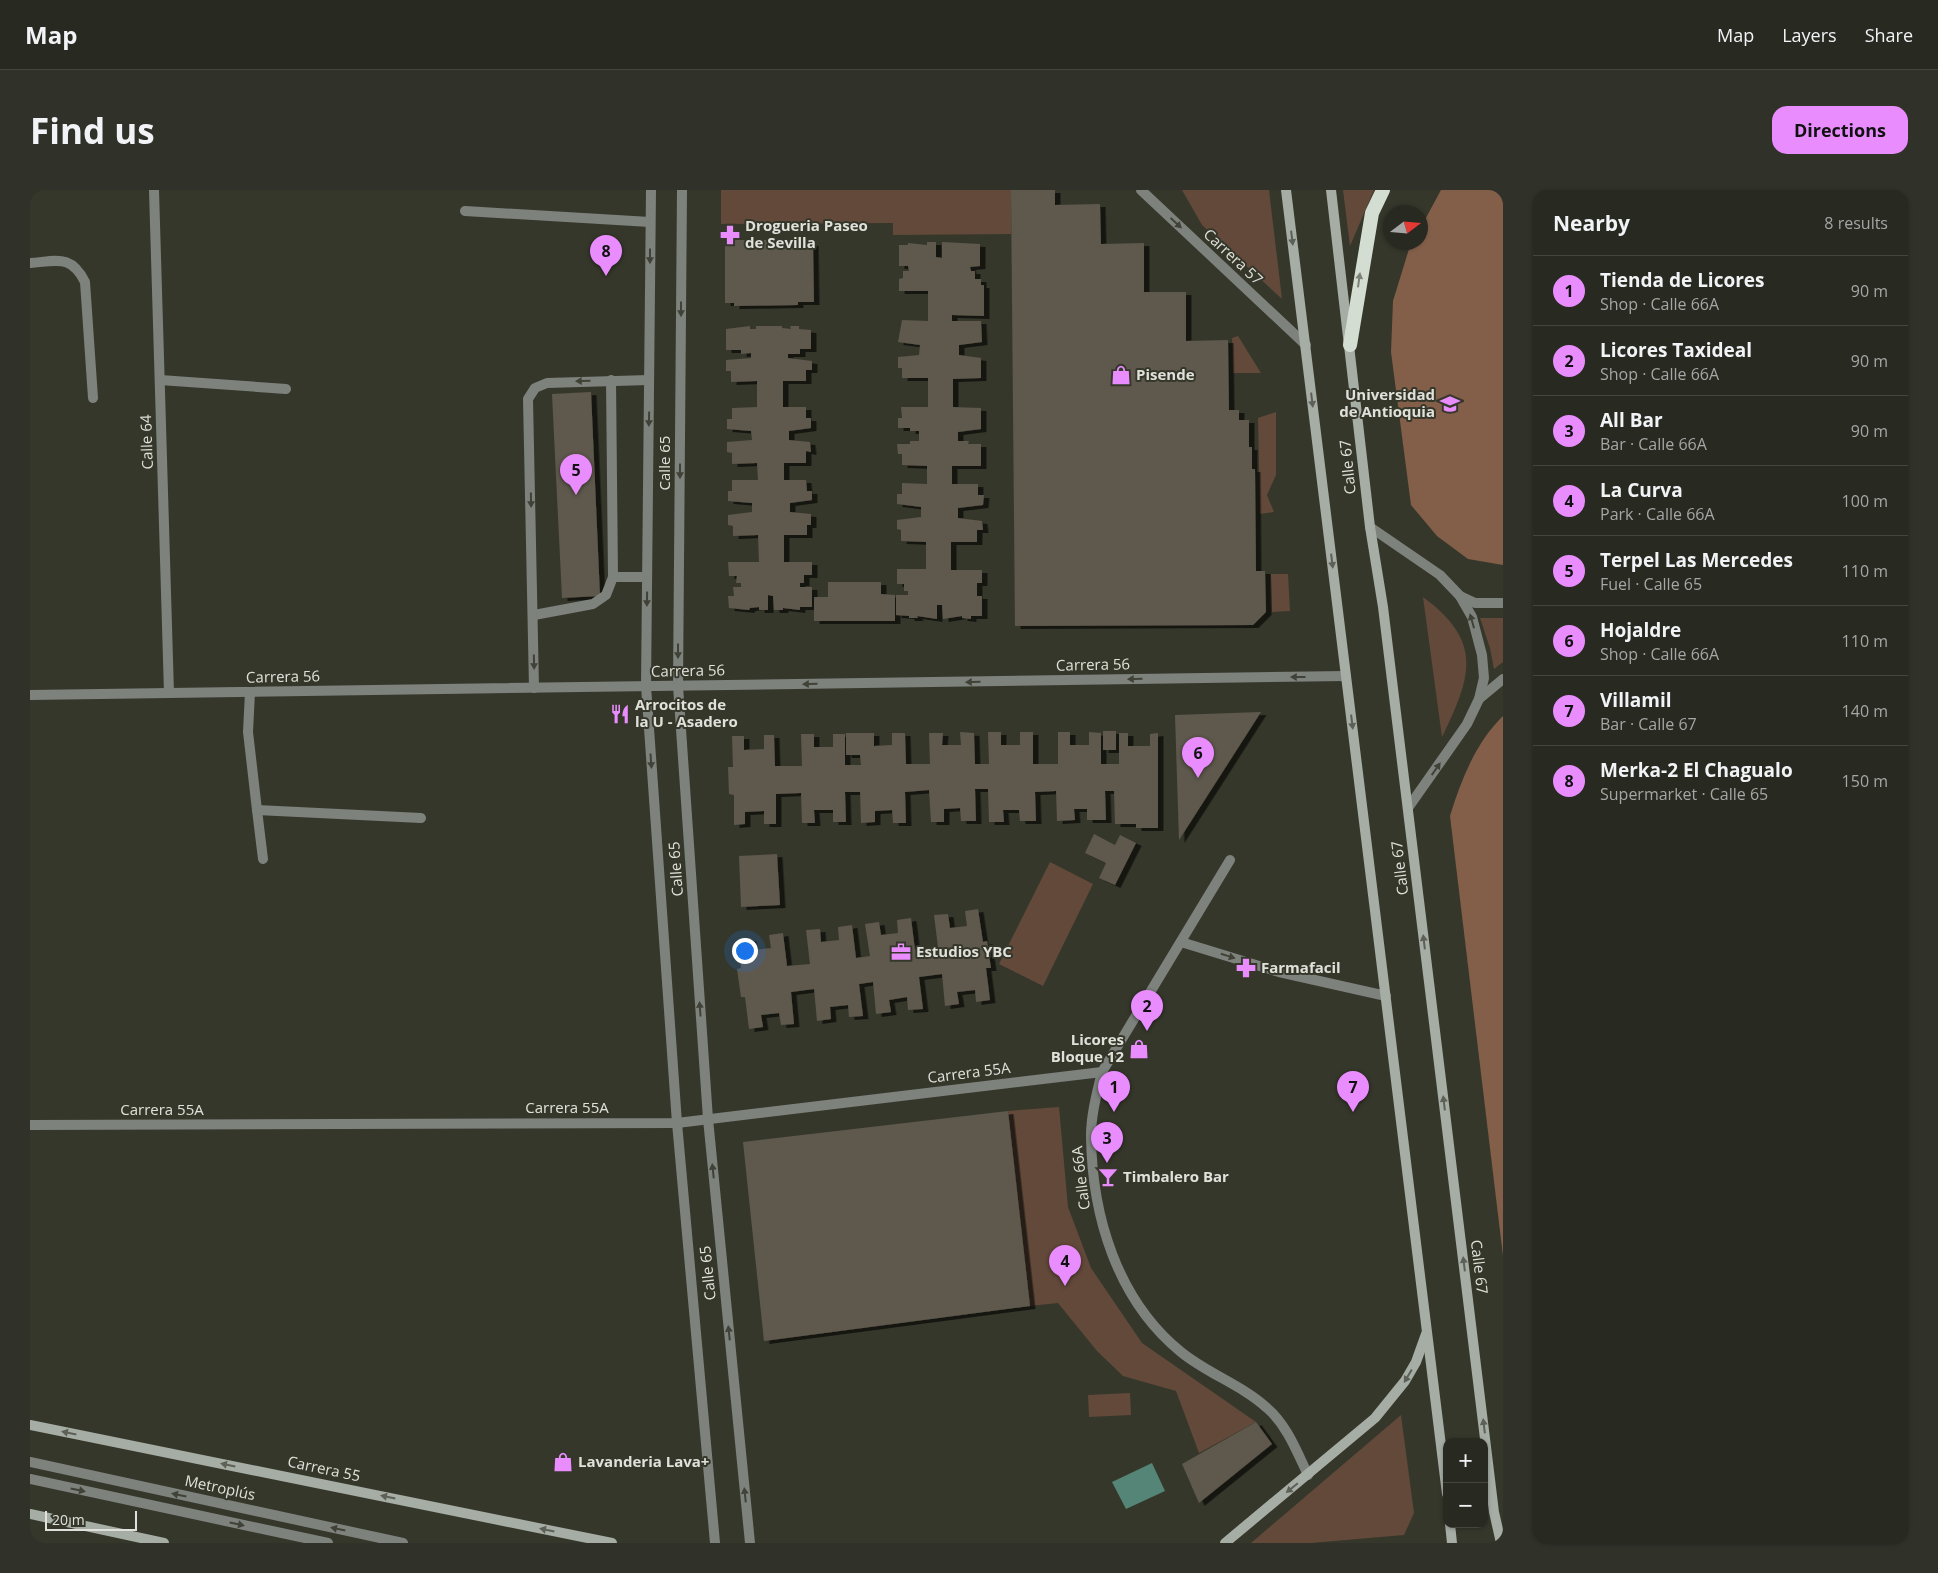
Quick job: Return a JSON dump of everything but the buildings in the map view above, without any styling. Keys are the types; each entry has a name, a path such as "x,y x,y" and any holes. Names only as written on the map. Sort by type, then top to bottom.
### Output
{"highway":[{"path":"1350,345 1372,213 1383,190"}],"main road":[{"name":"Calle 67","path":"1286,190 1446,1483"},
{"name":"Calle 67","path":"1331,190 1370,528 1383,607 1494,1512 1501,1543"},
{"path":"1225,1543 1356,1436 1390,1401 1416,1362 1427,1331"},
{"name":"Carrera 55","path":"30,1425 612,1543"},
{"path":"30,1514 164,1543"},
{"path":"1450,1528 1452,1543"}],"street":[{"name":"Calle 64","path":"154,190 169,693"},
{"name":"Calle 65","path":"651,190 646,686 677,1123 715,1543"},
{"name":"Calle 65","path":"682,190 678,686 708,1119 750,1543"},
{"name":"Carrera 57","path":"1141,190 1306,345"},
{"path":"465,211 650,222"},
{"path":"30,263 64,261 78,268 85,282 93,398"},
{"path":"160,380 286,389"},
{"path":"534,614 593,604 606,595 613,577 611,380"},
{"path":"534,688 534,614 528,399 535,388 547,383 649,380"},
{"path":"1370,528 1440,575 1460,596 1472,617 1482,655 1484,678 1479,699 1467,724 1408,808"},
{"path":"613,577 647,577"},
{"path":"1460,596 1475,603 1503,603"},
{"name":"Carrera 56","path":"30,695 1346,676"},
{"path":"1479,699 1503,679"},
{"path":"250,692 248,732 263,859"},
{"path":"258,810 421,818"},
{"name":"Calle 66A","path":"1230,860 1102,1072 1094,1104 1091,1135 1094,1178 1100,1214 1115,1264 1134,1301 1159,1331 1180,1352 1268,1408 1292,1442 1308,1475"},
{"path":"1181,942 1279,972 1386,996"},
{"name":"Carrera 55A","path":"30,1125 677,1123 1102,1072"},
{"name":"Metroplús","path":"30,1462 403,1543"},
{"name":"Metroplús","path":"30,1480 328,1543"}],"shaded area":[{"path":"721,190 1011,190 1011,234 893,235 893,223 721,224"},
{"path":"1182,190 1269,190 1282,299 1202,225"},
{"path":"1343,190 1374,190 1350,246"},
{"name":"Universidad de Antioquia","path":"1441,190 1503,190 1503,565 1468,559 1437,536 1411,505 1391,352 1393,301 1409,250 1428,250 1428,214"},
{"path":"1238,336 1261,373 1233,373 1232,338"},
{"path":"1276,412 1276,475 1267,495 1274,512 1260,514 1258,418"},
{"path":"1271,574 1288,574 1290,611 1272,612"},
{"path":"1423,597 1443,613 1456,629 1463,645 1466,661 1465,678 1460,696 1442,737"},
{"path":"1480,618 1503,618 1503,662 1494,669 1490,648"},
{"path":"1503,716 1503,1256 1450,816 1470,762 1493,726"},
{"path":"1050,862 1093,884 1043,986 999,964"},
{"path":"1059,1107 1068,1207 1091,1268 1142,1343 1256,1422 1199,1453 1176,1391 1123,1376 1097,1351 1058,1303 1030,1306 1008,1111"},
{"path":"1130,1393 1131,1415 1089,1417 1088,1395"},
{"path":"1401,1415 1414,1513 1404,1535 1311,1543 1251,1543"}],"water":[{"path":"1152,1463 1165,1491 1126,1509 1112,1482"}],"place":[{"name":"Drogueria Paseo de Sevilla","path":"730,235"},
{"name":"Merka-2 El Chagualo","path":"606,276"},
{"name":"Pisende","path":"1121,375"},
{"name":"Universidad de Antioquia","path":"1450,404"},
{"name":"Terpel Las Mercedes","path":"576,495"},
{"name":"Arrocitos de la U - Asadero","path":"620,714"},
{"name":"Hojaldre","path":"1198,778"},
{"name":"Estudios YBC","path":"901,952"},
{"name":"Farmafacil","path":"1246,968"},
{"name":"Licores Taxideal","path":"1147,1031"},
{"name":"Licores Bloque 12","path":"1139,1049"},
{"name":"Tienda de Licores","path":"1114,1112"},
{"name":"Villamil","path":"1353,1112"},
{"name":"All Bar","path":"1107,1163"},
{"name":"Timbalero Bar","path":"1108,1177"},
{"name":"La Curva","path":"1065,1286"},
{"name":"Lavanderia Lava+","path":"563,1462"}]}
